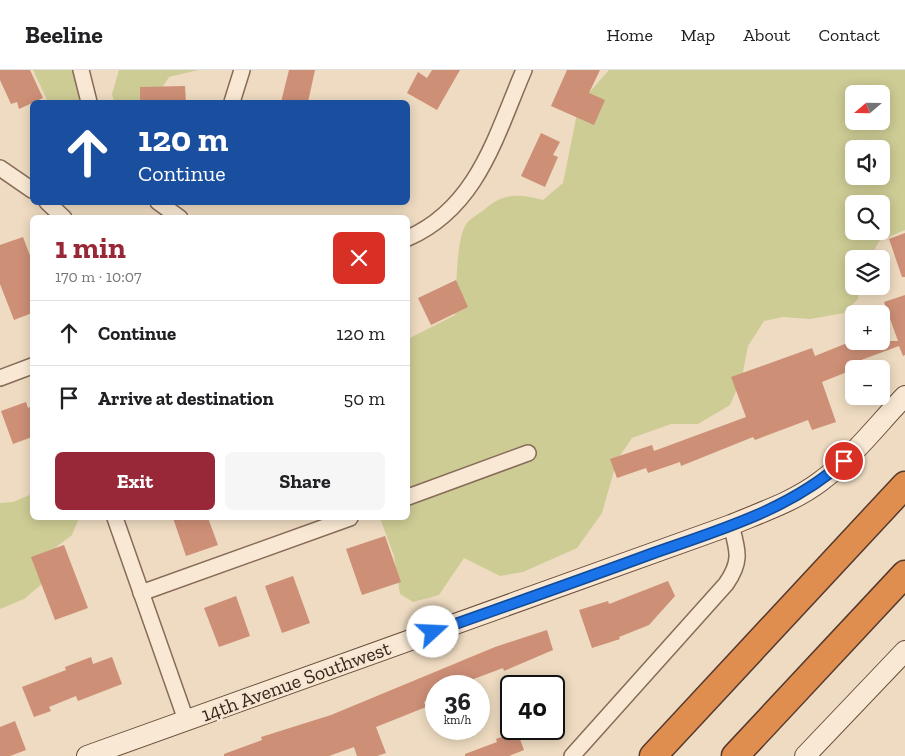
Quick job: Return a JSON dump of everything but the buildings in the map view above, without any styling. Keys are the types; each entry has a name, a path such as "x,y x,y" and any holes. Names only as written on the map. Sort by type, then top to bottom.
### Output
{"highway":[{"path":"653,756 905,485"},
{"path":"735,756 905,574"}],"street":[{"path":"81,70 88,100"},
{"path":"233,100 242,70"},
{"path":"410,237 447,213 467,191 482,169 524,70"},
{"path":"0,168 30,189"},
{"path":"50,205 61,215"},
{"path":"164,205 179,213"},
{"path":"0,378 30,367"},
{"name":"14th Avenue Southwest","path":"87,756 732,525 791,499 821,482 844,461 905,396"},
{"path":"410,496 528,453"},
{"path":"116,520 186,720"},
{"path":"141,593 344,520"},
{"path":"572,756 726,584 736,569 738,554 732,525"},
{"path":"805,756 905,651"}],"shaded area":[{"path":"33,70 80,70 79,100 47,100"},
{"path":"119,70 198,70 169,77 154,100 114,100 112,94"},
{"path":"609,70 905,70 905,230 890,236 890,195 845,195 845,240 881,240 874,250 845,250 845,295 859,295 858,299 852,305 845,305 844,313 810,319 783,317 764,321 748,346 742,377 730,405 698,424 671,424 632,438 617,460 602,513 577,548 523,572 500,576 464,558 439,595 413,602 400,594 394,556 381,520 410,520 410,338 455,315 458,253 463,231 467,223 492,203 506,197 527,196 543,200 563,183 579,104"},
{"path":"30,495 30,520 78,520 72,535 56,547 46,560 43,583 24,599 0,609 0,503 13,502"}],"route":[{"path":"433,632 732,525 791,499 821,482 844,461"}]}
